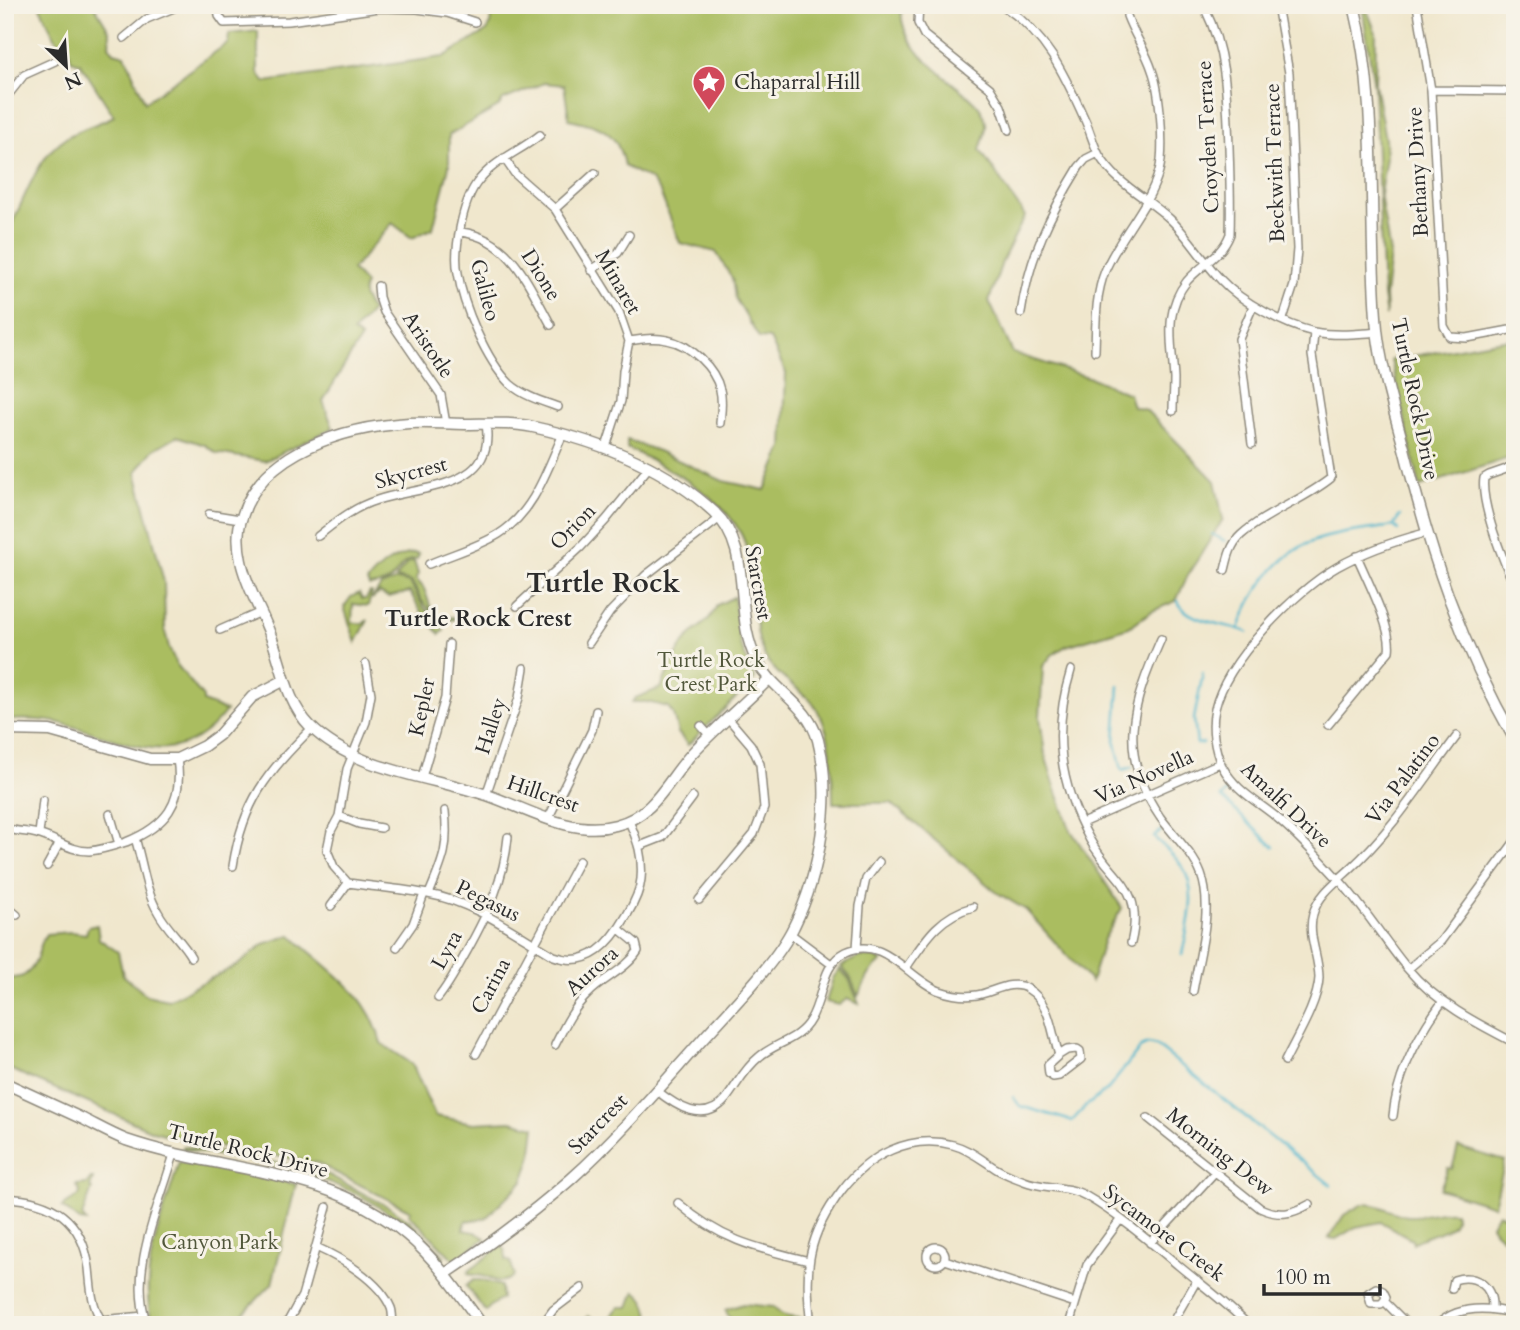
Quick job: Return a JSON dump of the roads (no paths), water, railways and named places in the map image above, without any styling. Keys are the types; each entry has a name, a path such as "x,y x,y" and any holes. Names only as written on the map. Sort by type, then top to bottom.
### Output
{"street":[{"path":"124,38 147,19 181,5"},
{"path":"218,5 219,16 224,23 289,21 379,8 447,13 475,22"},
{"path":"919,5 918,23 924,35 990,88 1001,106 1009,130"},
{"path":"1002,5 1040,37 1056,61 1098,153 1120,181 1170,219 1237,296 1252,306 1314,332 1378,332"},
{"name":"Beckwith Terrace","path":"1277,5 1289,73 1297,249 1294,285 1283,319"},
{"name":"Turtle Rock Drive","path":"1354,5 1368,104 1378,332 1398,428 1426,533 1452,611 1479,673 1515,740"},
{"name":"Bethany Drive","path":"1417,5 1431,90 1444,326 1450,337 1467,338 1515,330"},
{"name":"Croyden Terrace","path":"1173,411 1174,380 1169,323 1172,309 1188,280 1226,244 1230,234 1223,63 1214,27 1205,9"},
{"path":"1096,351 1099,292 1105,271 1146,201 1160,169 1157,86 1152,69 1127,16"},
{"path":"6,96 24,75 55,61"},
{"path":"1431,90 1515,91"},
{"name":"Galileo","path":"540,135 487,170 475,186 465,210 457,252 457,271 479,335 502,376 523,394 558,407"},
{"path":"1021,313 1024,290 1039,239 1079,167 1086,159 1098,153"},
{"name":"Minaret","path":"504,158 515,174 555,209 619,312 629,341 621,401 606,447"},
{"path":"555,209 596,173"},
{"name":"Dione","path":"461,232 486,238 510,256 551,325"},
{"path":"591,270 618,253 629,235"},
{"name":"Aristotle","path":"378,286 384,312 441,395 446,424"},
{"path":"1252,306 1240,339 1252,444"},
{"path":"1225,570 1230,549 1240,536 1331,478 1314,374 1314,332"},
{"path":"629,341 659,338 671,340 712,370 720,388 720,423"},
{"name":"Starcrest","path":"284,681 273,641 242,569 238,548 240,519 262,479 281,463 347,433 413,422 524,425 606,447 649,467 695,497 720,518 738,559 750,646 769,680 802,707 816,732 823,761 820,850 805,902 791,934 721,1019 573,1178 498,1238 445,1274"},
{"name":"Skycrest","path":"318,536 354,509 374,500 435,488 455,481 481,458 488,437 486,424"},
{"path":"429,564 498,534 513,523 528,506 563,435"},
{"path":"1515,466 1484,478 1483,486 1494,532 1515,587"},
{"name":"Orion","path":"517,606 580,548 649,467"},
{"path":"209,514 240,519"},
{"path":"589,643 610,611 646,575 720,518"},
{"name":"Amalfi Drive","path":"1426,533 1380,546 1357,556 1294,597 1261,633 1231,674 1218,699 1213,725 1220,763 1239,790 1274,815 1339,880 1408,969 1443,1001 1478,1025 1515,1043"},
{"path":"1328,724 1389,651 1390,644 1381,613 1357,556"},
{"path":"220,630 261,612"},
{"path":"1161,639 1143,680 1133,719 1133,751 1158,814 1201,873 1205,911 1193,991"},
{"name":"Kepler","path":"422,777 445,698 449,643"},
{"path":"331,906 348,883 334,867 327,849 331,831 339,816 347,769 366,722 372,694 366,664"},
{"name":"Halley","path":"486,795 519,698 524,668"},
{"path":"1071,670 1060,708 1060,743 1068,788 1082,823 1101,858 1127,887 1136,923 1131,943"},
{"name":"Hillcrest","path":"284,681 300,714 312,728 352,755 486,795 548,819 582,828 615,826 629,821 654,804 689,755 769,680"},
{"path":"5,730 50,731 150,759 177,759 204,746 219,735 252,698 284,681"},
{"path":"548,819 592,730 596,711"},
{"path":"699,900 754,834 764,808 760,764 751,745 728,718"},
{"path":"701,726 710,736"},
{"path":"233,866 242,825 259,787 312,728"},
{"name":"Via Palatino","path":"1285,1062 1315,996 1319,979 1311,928 1319,901 1368,853 1394,822 1457,736"},
{"path":"5,828 39,834 74,850 89,851 135,838 158,824 170,811 180,783 177,759"},
{"name":"Via Novella","path":"1082,823 1220,763"},
{"path":"640,846 663,837 693,797"},
{"path":"39,834 43,800"},
{"path":"397,947 413,924 446,849 445,811"},
{"path":"110,814 119,844"},
{"path":"339,816 359,824 381,828"},
{"name":"Pegasus","path":"348,883 427,894 464,905 565,960 578,960 604,948 619,929 641,882 640,846 629,821"},
{"name":"Lyra","path":"438,998 450,983 486,916 503,871 508,837"},
{"path":"135,838 149,894 159,914 191,957"},
{"path":"1408,969 1441,940 1515,841"},
{"path":"47,866 59,844"},
{"name":"Carina","path":"476,1054 579,861"},
{"path":"857,948 860,906 866,879 879,862"},
{"path":"5,905 17,915"},
{"path":"906,968 923,942 937,927 955,912 973,907"},
{"name":"Aurora","path":"555,1045 573,1011 588,993 631,961 638,951 636,943 619,929"},
{"path":"791,934 831,964"},
{"path":"656,1090 674,1105 687,1111 702,1112 724,1101 740,1076 756,1059 796,1036 809,1022 831,964 844,953 857,948 883,952 934,989 947,993 975,995 1011,985 1029,989 1045,1006 1059,1055"},
{"path":"1393,1116 1395,1094 1422,1030 1443,1001"},
{"path":"1077,1049 1081,1059 1059,1076 1053,1077 1047,1069 1048,1065 1059,1055 1067,1050 1077,1049"},
{"name":"Turtle Rock Drive","path":"5,1083 125,1139 174,1154 293,1178 341,1194 363,1205 407,1235 445,1274 482,1325"},
{"name":"Morning Dew","path":"1148,1118 1253,1203 1268,1211 1287,1214 1297,1212 1310,1204"},
{"name":"Sycamore Creek","path":"811,1325 806,1286 818,1226 832,1202 860,1169 893,1148 916,1143 953,1145 1030,1184 1084,1195 1219,1296 1248,1325"},
{"path":"147,1325 140,1300 142,1268 174,1154"},
{"path":"1150,1243 1215,1172"},
{"path":"5,1198 44,1205 75,1226 87,1254 92,1303 101,1321 144,1316"},
{"path":"678,1203 695,1219 727,1238 809,1261"},
{"path":"286,1325 302,1296 327,1207"},
{"path":"1069,1325 1087,1265 1120,1220"},
{"path":"316,1247 344,1260 372,1283 391,1309 393,1325"},
{"path":"945,1260 1075,1303"},
{"path":"1452,1289 1454,1280 1464,1277 1475,1279 1488,1287 1492,1308"},
{"path":"1171,1325 1196,1280"},
{"path":"542,1325 553,1310 582,1288"},
{"path":"1384,1301 1408,1325"},
{"path":"1437,1325 1460,1312 1492,1308 1515,1314"}],"waterway":[{"path":"1394,525 1400,516"},
{"path":"1239,629 1250,602 1267,577 1277,565 1301,547 1343,533 1394,526 1398,530"},
{"path":"1212,534 1225,541"},
{"path":"1178,601 1189,614 1247,632"},
{"path":"1203,673 1194,719 1197,744 1203,743"},
{"path":"1119,686 1115,740 1122,770 1132,767"},
{"path":"1227,792 1221,797 1274,847"},
{"path":"1161,831 1154,837 1181,865 1190,886 1189,921 1182,955"},
{"path":"1013,1097 1020,1106 1072,1121 1109,1088 1141,1047 1148,1044 1157,1046 1331,1185"}],"place":[{"name":"Chaparral Hill","path":"709,112"}],"district":[{"name":"Turtle Rock","path":"603,583"},
{"name":"Turtle Rock Crest","path":"478,618"}],"park label":[{"name":"Turtle Rock Crest Park","path":"711,672"},
{"name":"Canyon Park","path":"220,1242"}]}
